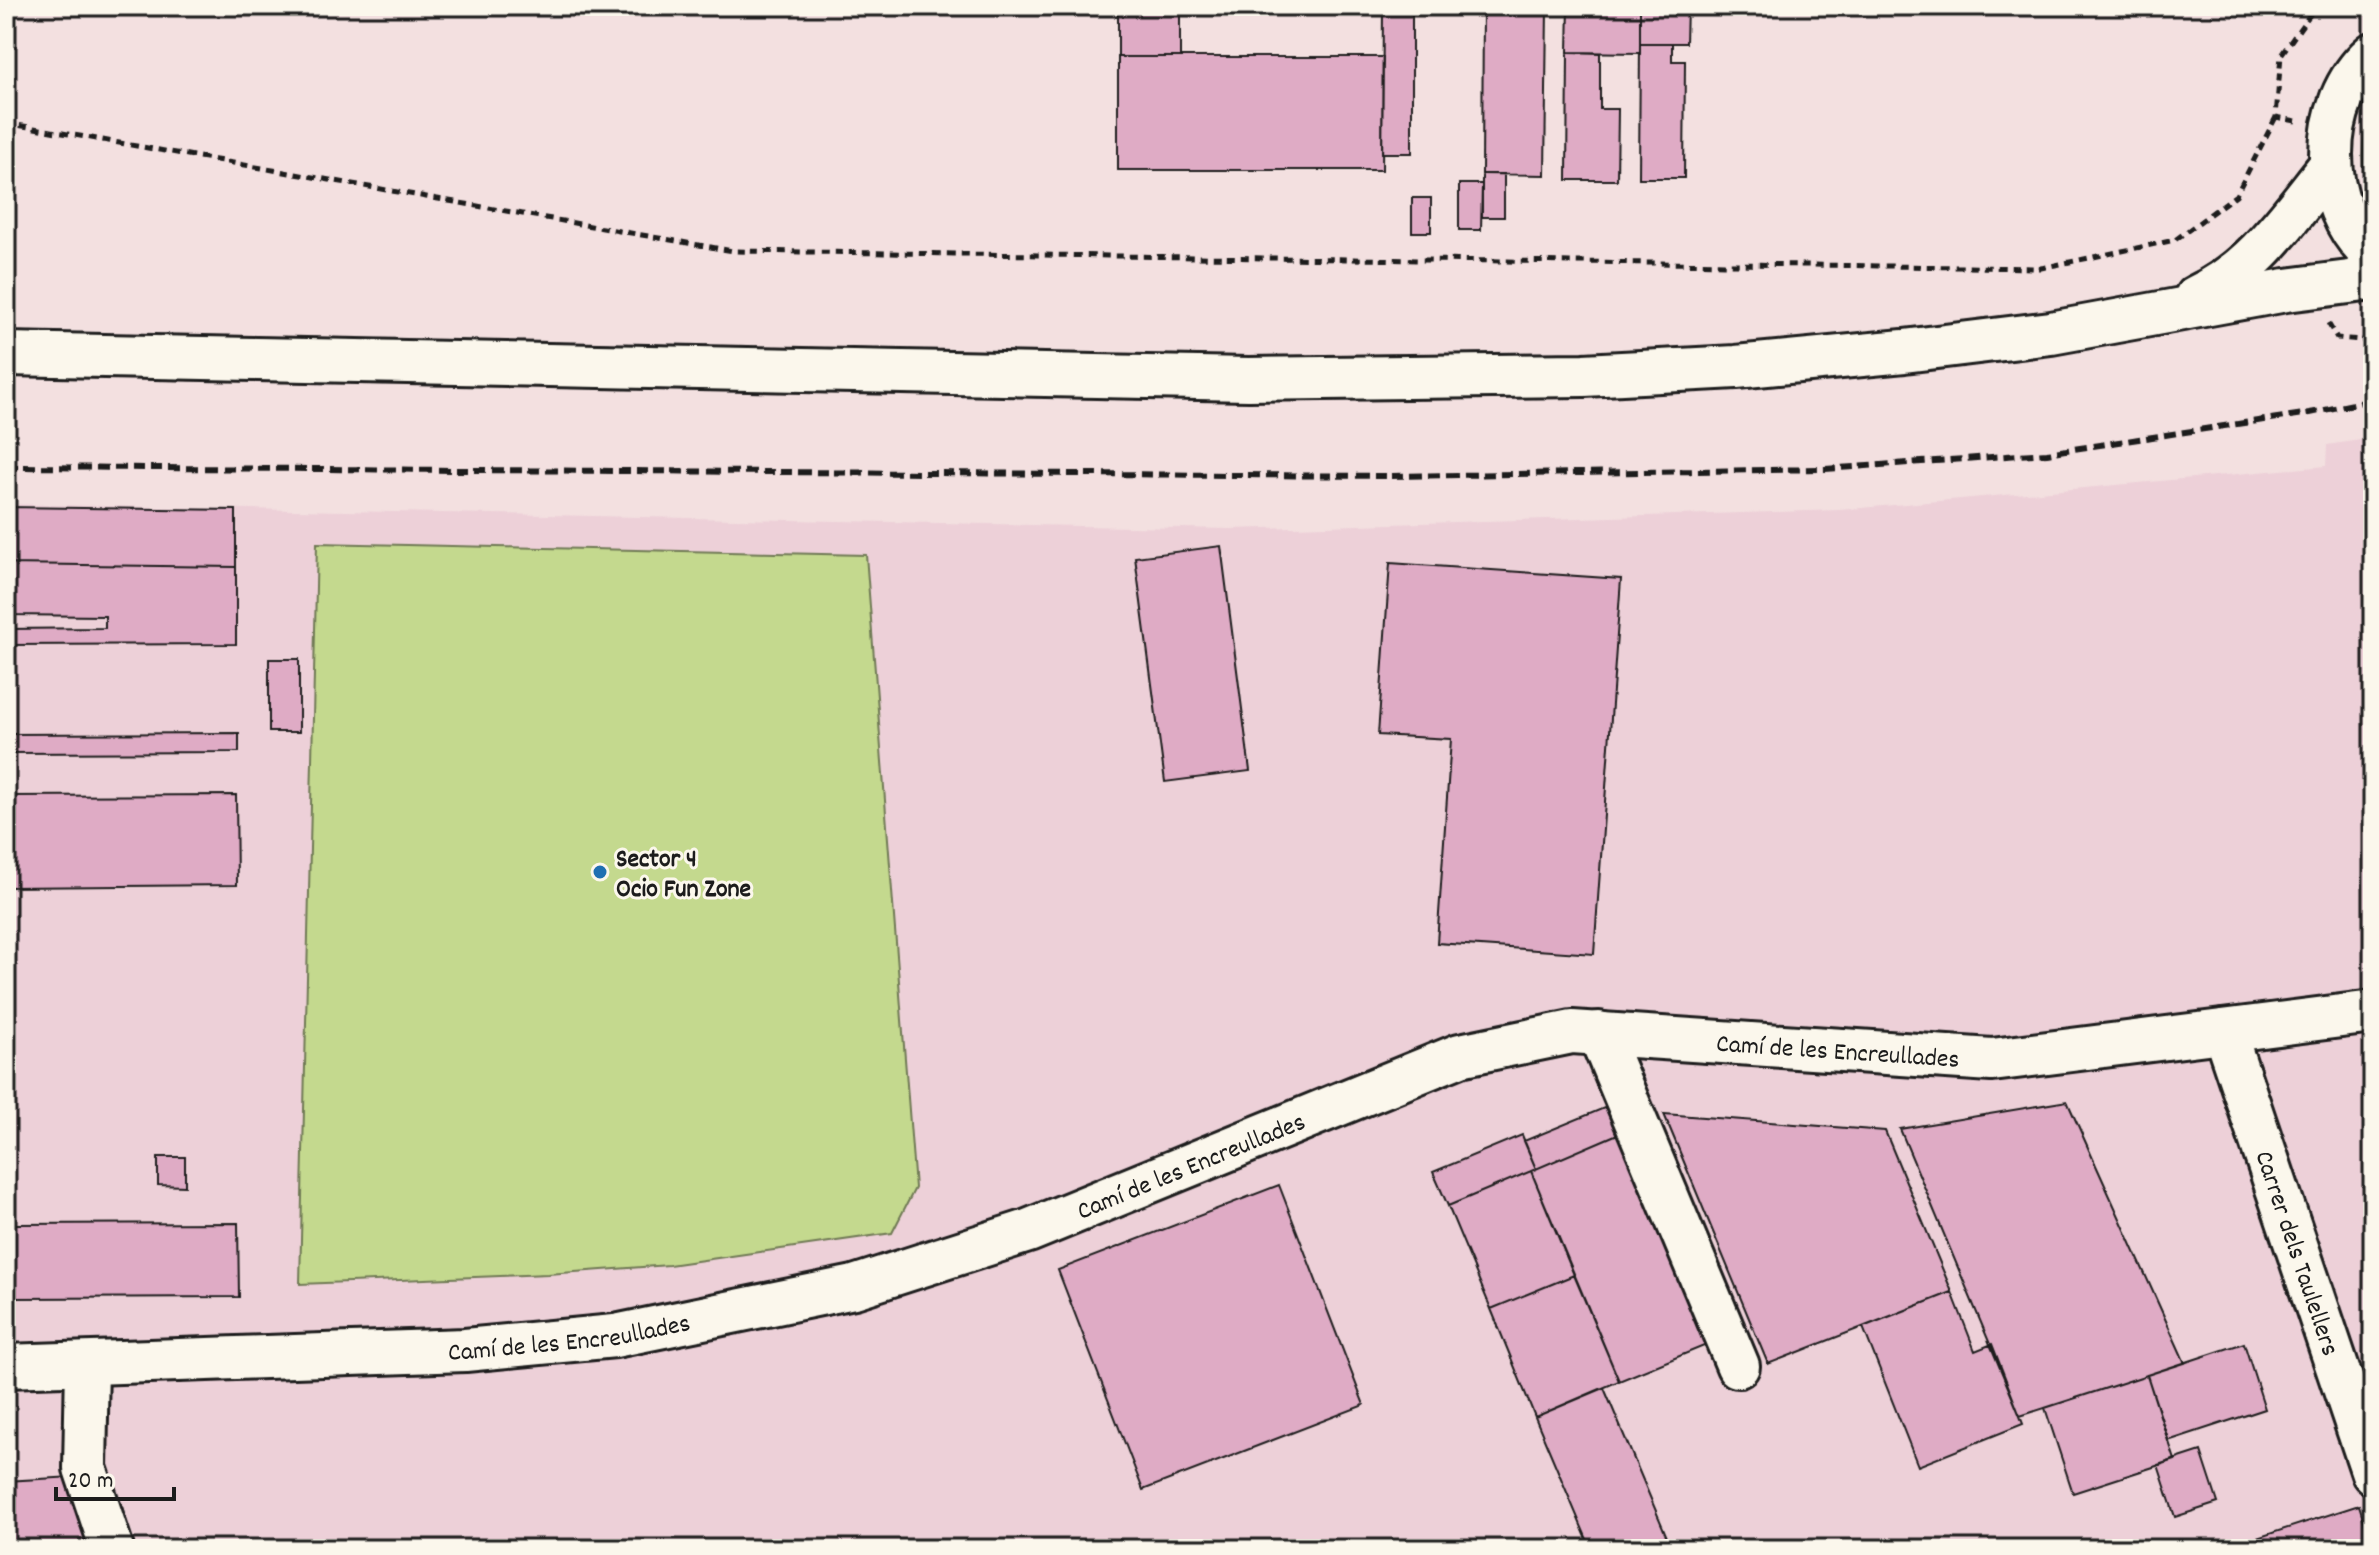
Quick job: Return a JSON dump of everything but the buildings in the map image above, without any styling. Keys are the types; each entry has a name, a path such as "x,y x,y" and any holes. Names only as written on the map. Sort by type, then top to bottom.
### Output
{"street":[{"path":"2373,54 2344,92 2332,147 2340,209 2363,246 2373,255"},
{"path":"2158,313 2215,288 2242,269 2332,147"},
{"path":"6,354 1249,379 1584,375 1736,367 1904,351 2051,333 2286,290 2373,279"},
{"name":"Camí de les Encreullades","path":"6,1366 465,1350 615,1336 854,1287 1028,1231 1460,1055 1572,1032 1992,1060 2373,1012"},
{"name":"Carrer dels Taulellers","path":"2224,1031 2373,1473"},
{"path":"1599,1033 1738,1366"},
{"path":"87,1365 85,1468 112,1549"}],"path":[{"path":"6,123 733,251 2041,268 2175,240 2236,195 2276,117 2281,55 2316,6"},
{"path":"2276,117 2332,147"}],"shaded area":[{"path":"2373,438 2373,1549 6,1549 6,504 1230,529 1839,510 2326,466 2327,445"}],"green space":[{"path":"2373,108 2373,201 2365,178 2363,154"},
{"name":"Sector 4 Ocio Fun Zone","path":"317,543 866,555 915,1188 892,1233 669,1265 548,1274 300,1284"}],"railway":[{"path":"6,467 1392,476 1825,469 2047,453 2310,413 2373,400"}],"place":[{"name":"Sector 4 Ocio Fun Zone","path":"600,872"}]}
